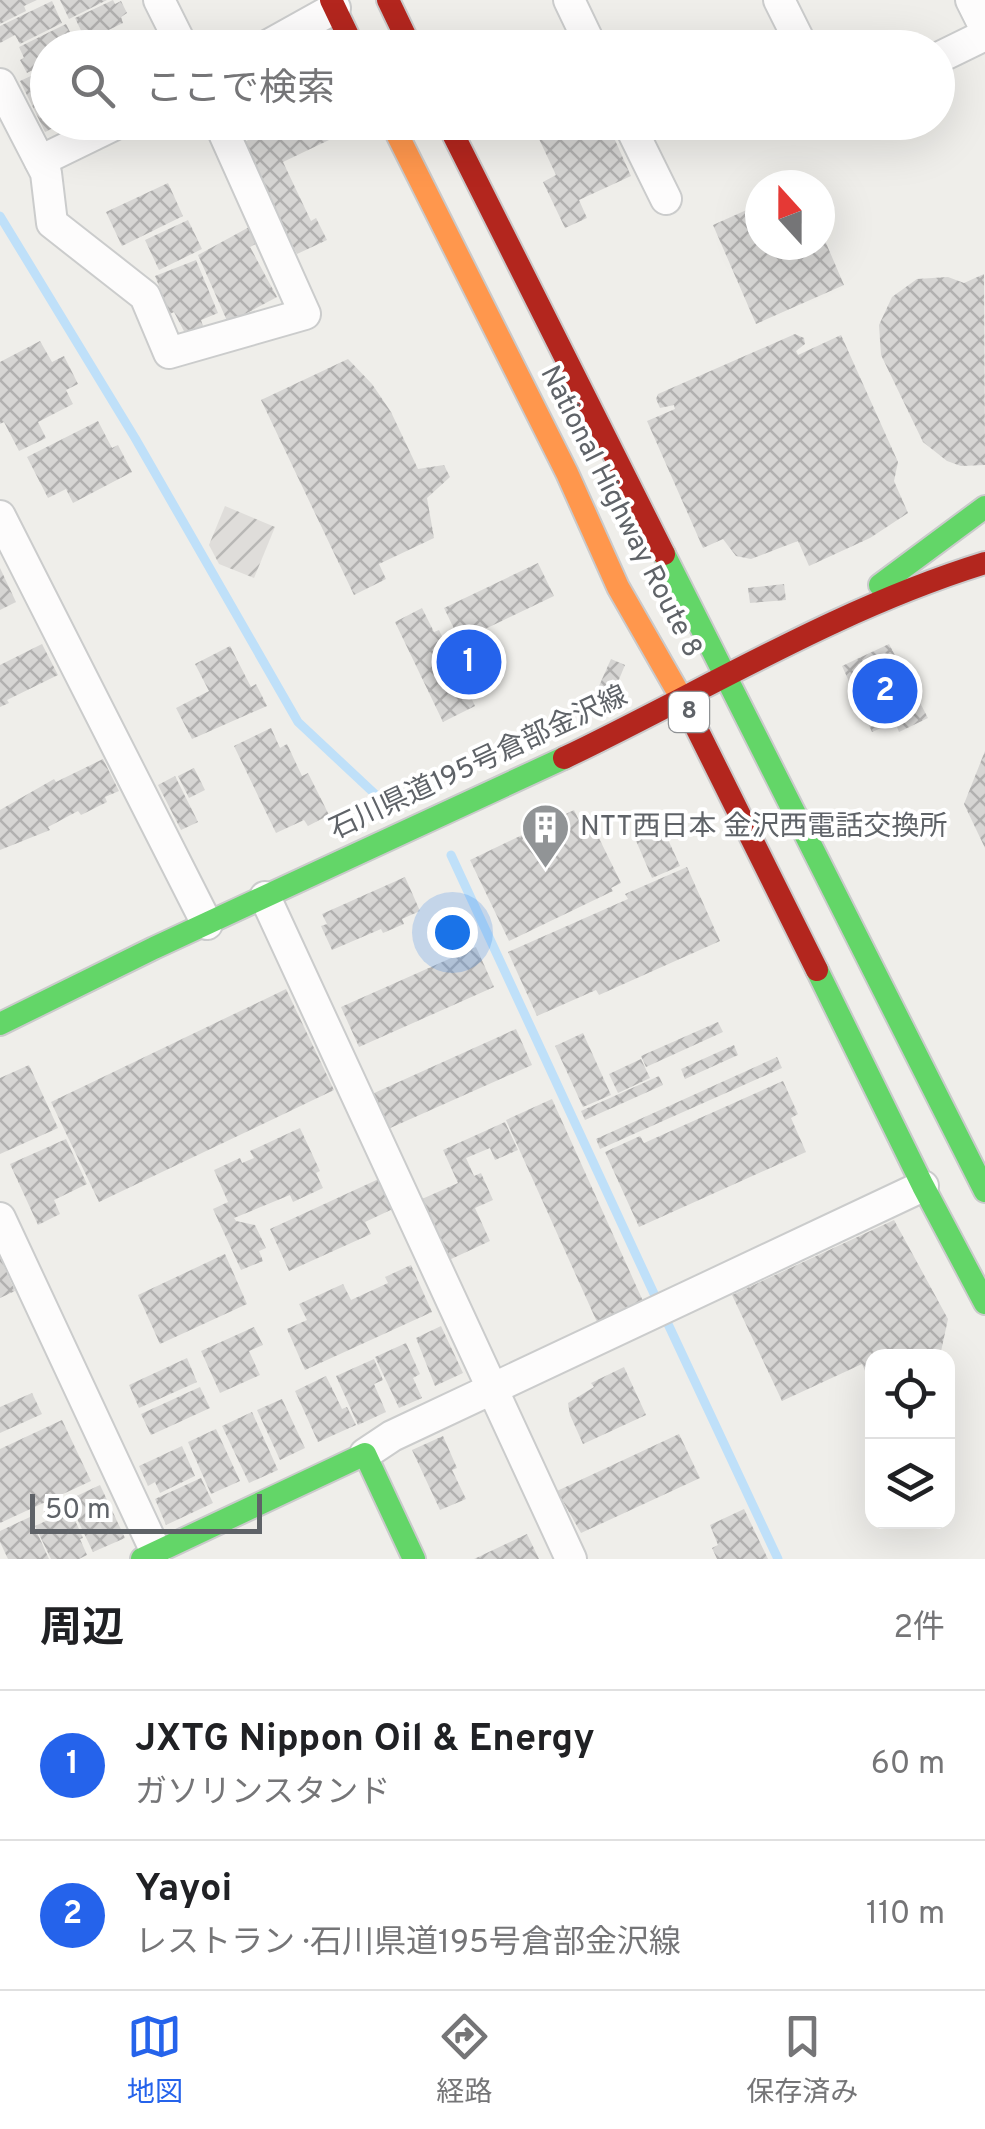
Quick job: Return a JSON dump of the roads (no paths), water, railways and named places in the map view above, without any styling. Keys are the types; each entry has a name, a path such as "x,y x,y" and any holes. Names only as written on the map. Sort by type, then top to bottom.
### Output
{"main road":[{"path":"388,0 402,30"},
{"path":"333,4 345,30"},
{"name":"National Highway Route 8","path":"400,140 567,472 618,587 770,868 985,1303"},
{"name":"National Highway Route 8","path":"456,140 985,1190"},
{"path":"836,618 985,507"},
{"name":"石川県道195号倉部金沢線","path":"0,1024 683,701 836,618 892,594 985,563"},
{"path":"149,1556 365,1454 414,1559"}],"street":[{"path":"160,0 174,30"},
{"path":"569,0 583,30"},
{"path":"779,0 794,30"},
{"path":"971,0 985,28"},
{"path":"292,30 333,4"},
{"path":"955,50 985,35"},
{"path":"0,84 46,172 52,223 145,296 168,353 305,314 227,140"},
{"path":"40,162 84,140"},
{"path":"637,140 666,199"},
{"path":"0,516 207,924"},
{"path":"265,897 571,1559"},
{"path":"365,1454 392,1436 924,1186"},
{"path":"0,1218 149,1556"}],"waterway":[{"path":"0,216 135,438 298,722 376,795"},
{"path":"451,855 656,1298"},
{"path":"668,1324 778,1559"}],"place":[{"name":"JXTG Nippon Oil & Energy","path":"469,662"},
{"name":"Yayoi","path":"885,691"},
{"name":"NTT西日本 金沢西電話交換所","path":"545,870"}]}
